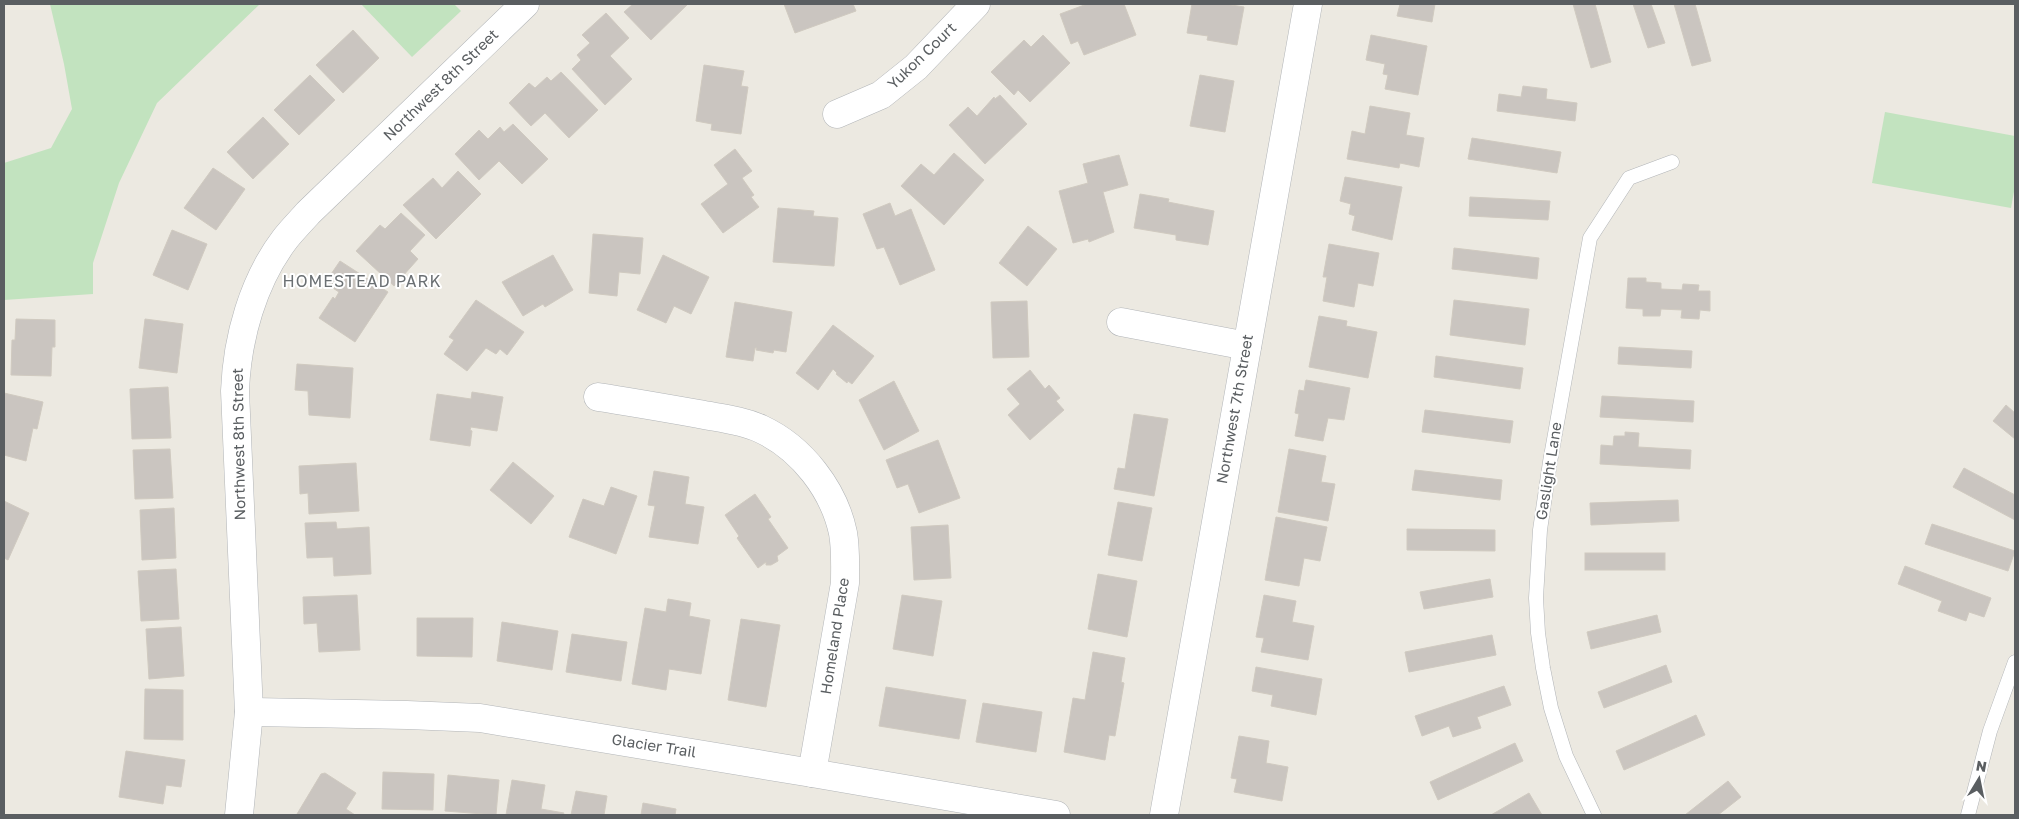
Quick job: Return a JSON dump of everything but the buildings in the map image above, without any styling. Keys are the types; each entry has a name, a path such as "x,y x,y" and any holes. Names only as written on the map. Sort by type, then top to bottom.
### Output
{"street":[{"name":"Northwest 8th Street","path":"239,815 249,712 234,390 241,342 256,290 274,255 308,213 525,4"},
{"name":"Yukon Court","path":"837,114 881,95 916,67 976,4"},
{"name":"Northwest 7th Street","path":"1164,815 1308,4"},
{"path":"1121,322 1247,346"},
{"name":"Homeland Place","path":"598,397 729,419 760,428 772,434 793,450 824,486 835,509 843,534 845,582 812,773"},
{"name":"Glacier Trail","path":"249,712 480,718 1056,815"}],"lane":[{"name":"Gaslight Lane","path":"1594,815 1566,756 1551,708 1538,633 1536,598 1540,530 1550,462 1590,238 1629,178 1672,162"},
{"path":"1968,815 1990,731 2015,662"}],"green space":[{"path":"50,4 260,4 157,103 119,183 93,263 93,294 4,300 4,163 51,148 72,109"},
{"path":"361,4 454,4 461,11 412,57"},
{"path":"1885,112 2015,136 2015,186 2011,208 1872,183"}],"district":[{"name":"HOMESTEAD PARK","path":"362,281"}]}
